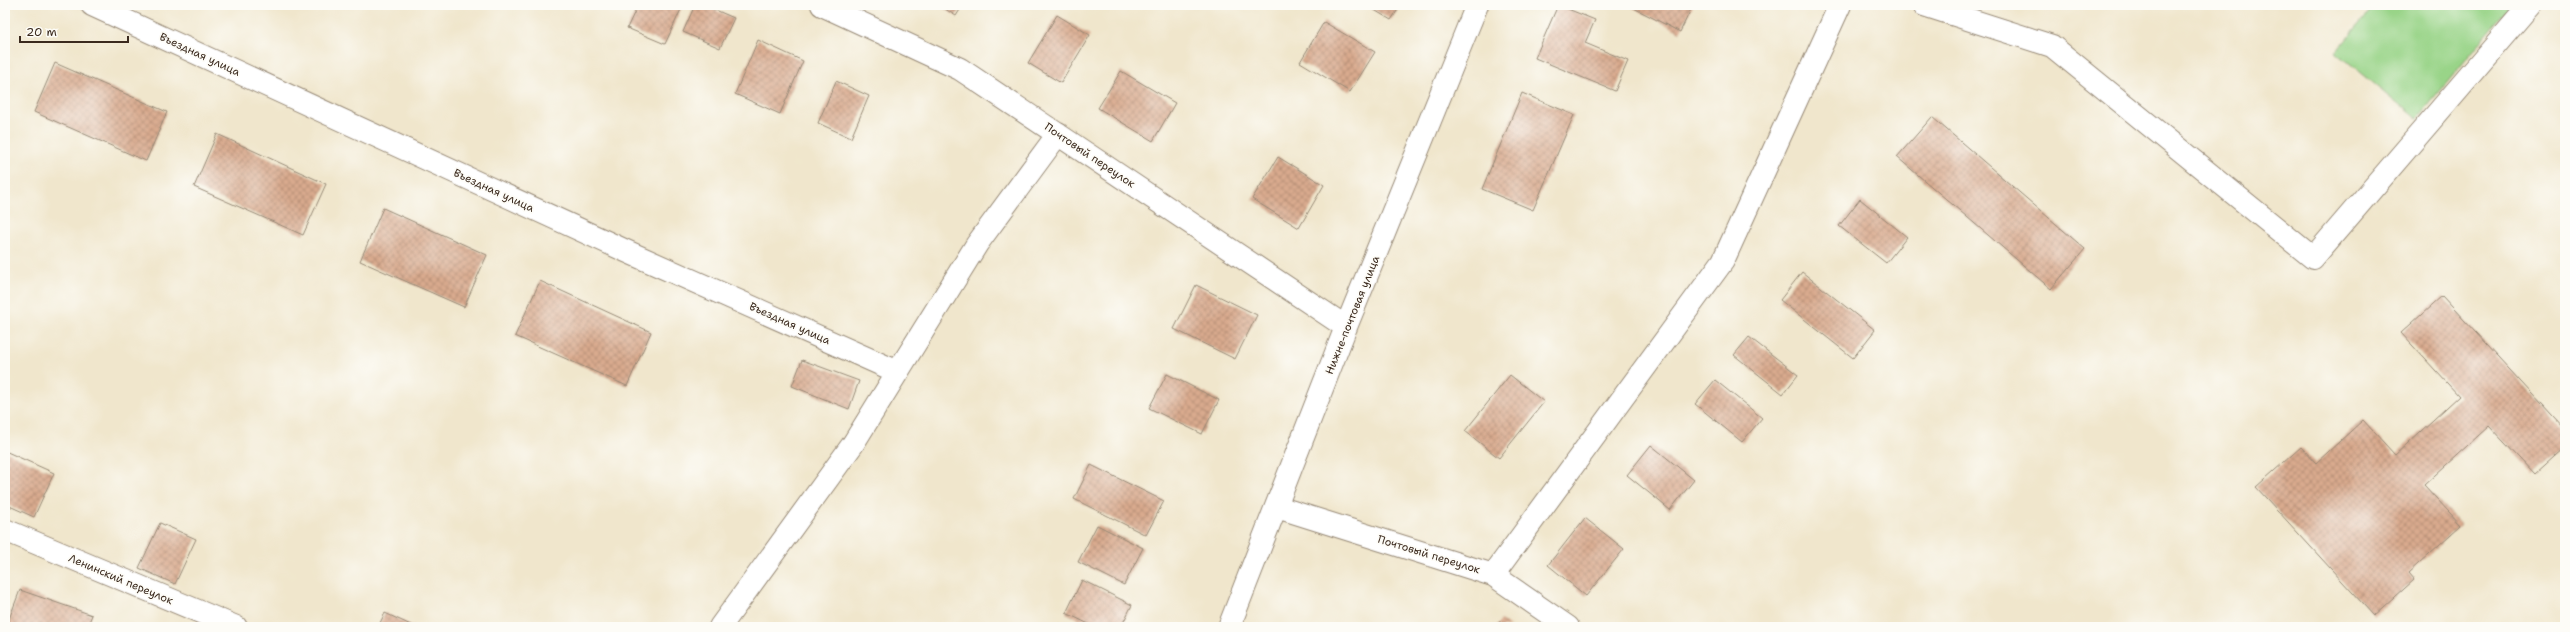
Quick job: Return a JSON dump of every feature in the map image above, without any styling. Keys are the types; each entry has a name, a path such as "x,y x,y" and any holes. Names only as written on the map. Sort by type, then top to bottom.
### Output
{"street":[{"name":"Въездная улица","path":"92,5 619,247 898,372"},
{"name":"Почтовый переулок","path":"822,5 960,69 1346,327"},
{"name":"Нижне-почтовая улица","path":"1229,627 1346,327 1477,5"},
{"path":"1493,575 1724,261 1840,5"},
{"path":"1924,5 2052,46 2313,258 2530,5"},
{"path":"720,627 853,444 977,244 1058,134"},
{"name":"Почтовый переулок","path":"1277,507 1493,575 1568,627"},
{"name":"Ленинский переулок","path":"5,530 236,627"}],"green space":[{"path":"2375,5 2511,5 2417,119 2336,52"}],"building":[{"path":"638,5 683,5 665,44 627,28"},
{"path":"695,5 704,5 734,18 720,48 683,32"},
{"path":"939,5 963,5 956,16"},
{"path":"1366,5 1401,5 1391,20"},
{"path":"1558,5 1595,20 1585,43 1628,61 1615,91 1535,58"},
{"path":"1628,5 1693,5 1680,32"},
{"path":"1057,15 1090,35 1061,83 1028,63"},
{"path":"1324,22 1375,52 1350,92 1300,62"},
{"path":"758,40 803,61 780,114 735,94"},
{"path":"55,63 167,112 146,161 34,112"},
{"path":"1121,71 1175,103 1153,141 1098,108"},
{"path":"836,81 869,96 851,138 818,123"},
{"path":"1522,93 1574,115 1533,210 1482,189"},
{"path":"1932,117 2085,249 2051,289 1897,157"},
{"path":"217,134 326,184 303,235 194,187"},
{"path":"1278,157 1324,185 1299,228 1252,199"},
{"path":"1860,199 1907,237 1886,263 1839,226"},
{"path":"383,208 487,255 464,307 360,261"},
{"path":"1802,272 1875,330 1853,358 1780,300"},
{"path":"540,281 651,332 627,386 515,336"},
{"path":"1196,285 1257,315 1235,359 1174,329"},
{"path":"2442,296 2565,430 2565,446 2534,474 2489,426 2424,485 2461,525 2408,573 2414,580 2374,616 2256,487 2301,447 2316,463 2363,420 2395,455 2459,396 2401,333"},
{"path":"1749,337 1798,375 1783,394 1734,355"},
{"path":"802,360 859,381 849,409 792,386"},
{"path":"1167,374 1219,400 1202,434 1149,408"},
{"path":"1510,375 1544,402 1499,458 1465,431"},
{"path":"1715,380 1762,418 1742,442 1695,404"},
{"path":"1651,445 1694,480 1670,510 1627,475"},
{"path":"5,451 54,473 34,517 5,504"},
{"path":"1091,465 1164,501 1146,535 1074,499"},
{"path":"1585,518 1624,549 1586,596 1548,565"},
{"path":"160,523 196,539 175,584 139,568"},
{"path":"1097,525 1143,548 1124,585 1078,562"},
{"path":"1082,580 1132,605 1121,627 1095,627 1066,613"},
{"path":"20,590 92,615 87,627 6,627"},
{"path":"385,613 415,627 378,627"},
{"path":"1501,620 1510,627 1496,627"}]}
